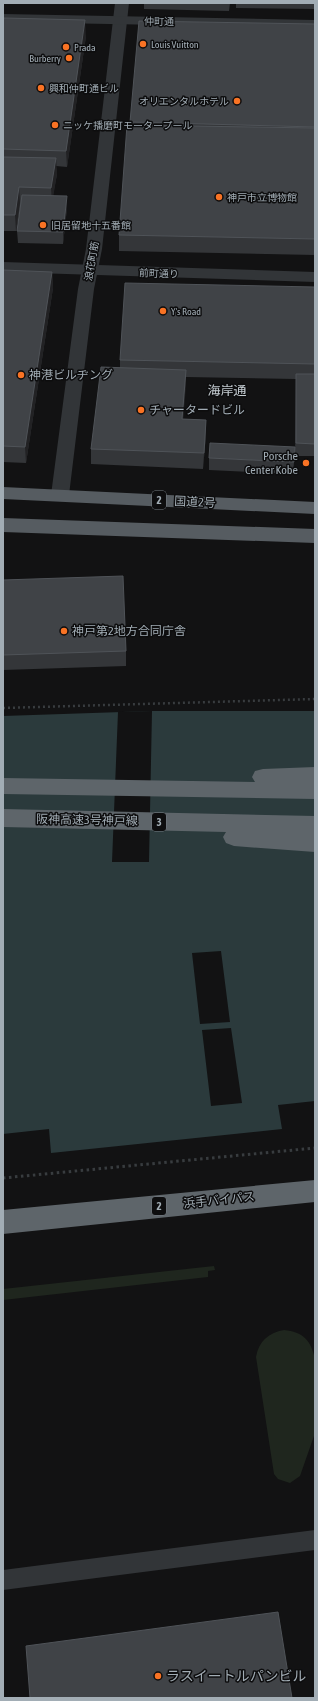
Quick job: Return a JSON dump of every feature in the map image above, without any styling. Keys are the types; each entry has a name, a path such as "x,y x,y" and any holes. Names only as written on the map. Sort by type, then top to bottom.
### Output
{"highway":[{"name":"国道2号","path":"3,493 315,508"},
{"path":"3,525 315,536"},
{"path":"40,787 315,774"},
{"path":"3,786 315,791"},
{"name":"阪神高速3号神戸線","path":"3,818 315,825"},
{"name":"3","path":"36,819 315,843"},
{"name":"浜手バイパス","path":"3,1222 315,1191"},
{"name":"浜手バイパス","path":"3,1236 315,1205"}],"street":[{"name":"浪花町筋","path":"60,495 89,270 94,249 122,3"},
{"name":"仲町通","path":"3,18 315,24"},
{"name":"前町通り","path":"3,267 315,277"}],"lane":[{"path":"3,1580 315,1540"}],"path":[{"path":"3,708 315,699"},
{"path":"3,1178 315,1148"}],"shaded area":[{"path":"152,711 315,711 315,1101 278,1105 282,1129 51,1153 49,1129 3,1134 3,716"},
{"path":"214,1266 215,1270 208,1271 208,1277 3,1300 3,1289"},
{"path":"284,1330 291,1331 305,1338 311,1347 315,1359 315,1433 300,1476 290,1483 278,1479 274,1474 256,1357 259,1346 265,1339 273,1333"}],"pier":[{"path":"152,711 149,862 112,862 118,712"},
{"path":"221,951 230,1022 200,1024 192,953"},
{"path":"231,1028 242,1103 211,1106 202,1030"}],"building":[{"name":"興和仲町通ビル","path":"4,18 85,20 66,151 3,149"},
{"path":"139,21 315,24 315,127 130,122"},
{"name":"神戸市立博物館","path":"127,125 315,128 315,239 119,235"},
{"path":"3,157 56,158 51,188 19,187 15,215 3,215"},
{"name":"旧居留地十五番館","path":"22,195 67,196 63,232 17,231"},
{"name":"神港ビルヂング","path":"3,270 52,272 25,447 3,446"},
{"path":"125,283 315,287 315,364 120,360"},
{"name":"チャータードビル","path":"101,367 186,370 182,419 206,420 204,453 91,449"},
{"path":"296,374 315,374 315,444 296,443"},
{"path":"210,443 295,447 294,462 209,458"},
{"name":"神戸第2地方合同庁舎","path":"123,576 126,651 3,655 3,580"},
{"name":"ラスイートルパンビル","path":"278,1612 292,1698 30,1698 26,1646"}],"place":[{"name":"Louis Vuitton","path":"143,44"},
{"name":"Prada","path":"66,47"},
{"name":"Burberry","path":"69,58"},
{"name":"興和仲町通ビル","path":"41,88"},
{"name":"オリエンタルホテル","path":"237,101"},
{"name":"ニッケ播磨町モータープール","path":"55,125"},
{"name":"神戸市立博物館","path":"219,197"},
{"name":"旧居留地十五番館","path":"43,225"},
{"name":"Y's Road","path":"163,311"},
{"name":"神港ビルヂング","path":"21,375"},
{"name":"チャータードビル","path":"141,410"},
{"name":"Porsche Center Kobe","path":"306,463"},
{"name":"神戸第2地方合同庁舎","path":"64,631"},
{"name":"ラスイートルパンビル","path":"158,1676"}],"district":[{"name":"海岸通","path":"227,390"}]}
